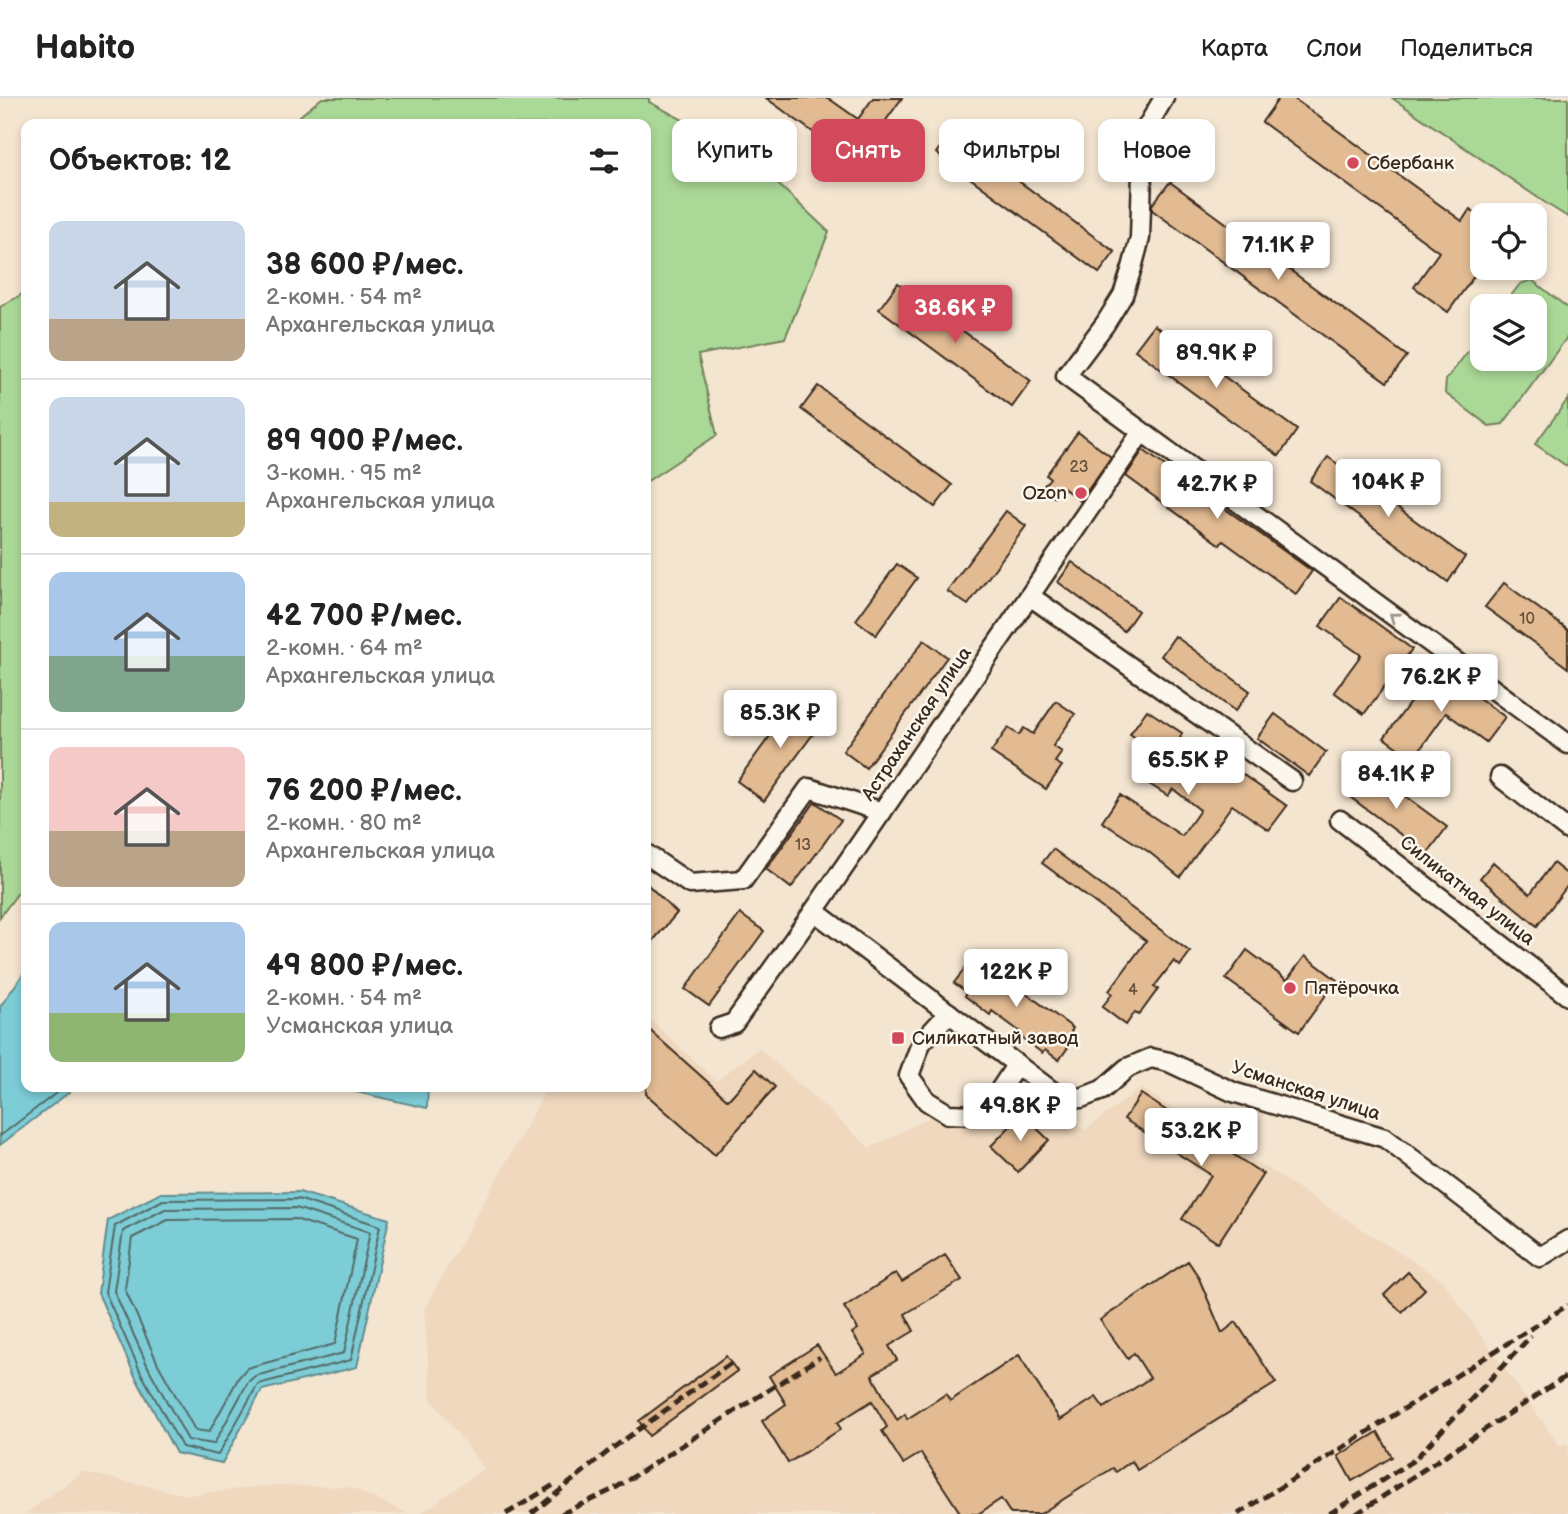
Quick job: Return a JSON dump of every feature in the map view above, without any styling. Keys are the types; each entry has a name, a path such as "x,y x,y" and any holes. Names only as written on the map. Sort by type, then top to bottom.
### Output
{"street":[{"path":"1164,98 1135,146 1142,174 1140,239 1128,281 1123,295 1105,324 1066,376 1568,744"},
{"name":"Астраханская улица","path":"719,1028 734,1023 814,911 1141,433"},
{"path":"1030,596 1293,781"},
{"path":"1500,777 1568,830"},
{"path":"651,857 690,884 743,880 809,788 882,812"},
{"name":"Силикатная улица","path":"1340,820 1568,996"},
{"name":"Усманская улица","path":"814,911 1057,1095 1080,1098 1102,1090 1127,1068 1151,1058 1169,1062 1233,1092 1385,1138 1540,1257 1568,1240"},
{"path":"949,1013 921,1043 909,1076 927,1101 948,1114 974,1115 994,1099 1017,1064"}],"shaded area":[{"path":"651,1020 716,1081 759,1048 870,1148 999,1081 1085,1130 1141,1088 1442,1280 1559,1445 1568,1444 1568,1514 420,1514 484,1468 431,1399 424,1309 545,1092 651,1092"},
{"path":"83,1472 187,1495 274,1485 350,1487 409,1514 25,1514"}],"green space":[{"path":"322,98 649,98 649,102 681,119 672,119 672,182 776,182 829,232 785,338 698,355 717,435 651,479 651,119 296,119"},
{"path":"1392,98 1568,98 1568,217"},
{"path":"1532,280 1568,308 1568,336 1547,364 1547,294 1512,294 1520,284"},
{"path":"21,295 21,889 0,917 0,307"},
{"path":"1470,349 1470,371 1542,371 1503,424 1489,426 1445,393 1446,380"},
{"path":"1568,399 1568,467 1535,444"}],"water":[{"path":"21,977 21,1092 69,1092 0,1145 0,1007"},
{"path":"356,1092 428,1092 427,1108"},
{"path":"299,1192 389,1219 357,1367 262,1390 222,1463 176,1453 135,1376 98,1293 108,1220 161,1193"}],"building":[{"path":"766,98 828,98 858,119 811,119 811,131"},
{"path":"873,98 902,98 887,119 858,119"},
{"path":"1279,98 1293,98 1462,221 1470,209 1471,280 1448,312 1414,287 1439,252 1262,122"},
{"path":"975,182 1020,182 1115,252 1099,273"},
{"path":"1170,182 1407,356 1387,382 1152,210 1152,205"},
{"path":"898,283 1031,381 1012,407 879,309"},
{"path":"1154,325 1297,430 1279,456 1135,350"},
{"path":"818,386 952,485 935,507 801,409"},
{"path":"1078,432 1111,457 1080,501 1062,487 1054,497 1042,488 1050,478 1046,475"},
{"path":"1143,450 1312,571 1296,594 1223,541 1220,545 1126,476"},
{"path":"1328,457 1465,557 1448,582 1310,481"},
{"path":"1006,511 1026,526 968,605 947,591"},
{"path":"1072,562 1138,611 1124,631 1058,582"},
{"path":"897,564 917,578 876,635 856,620"},
{"path":"1504,583 1568,630 1568,668 1485,607"},
{"path":"1341,597 1412,649 1364,714 1334,692 1361,655 1320,626"},
{"path":"1175,636 1250,691 1235,711 1161,656"},
{"path":"924,640 947,657 866,768 843,751"},
{"path":"1436,667 1505,717 1486,742 1446,713 1413,759 1384,738"},
{"path":"797,699 824,719 764,801 737,781"},
{"path":"1056,701 1075,714 1053,746 1062,752 1055,762 1062,766 1046,789 991,752 1008,728 1019,735 1024,728 1033,734"},
{"path":"1147,710 1182,733 1180,738 1203,754 1207,749 1287,806 1269,830 1232,805 1180,877 1149,852 1102,822 1120,795 1182,836 1200,810 1173,789 1168,796 1146,782 1164,757 1130,734"},
{"path":"1275,714 1326,752 1309,776 1257,738"},
{"path":"1365,767 1447,827 1427,854 1346,794"},
{"path":"815,802 841,820 791,888 766,869"},
{"path":"1053,849 1190,952 1180,966 1174,961 1154,987 1158,989 1139,1015 1135,1012 1126,1025 1102,1007 1112,994 1109,991 1146,941 1042,863"},
{"path":"1493,862 1530,894 1553,863 1568,875 1568,885 1537,926 1480,878"},
{"path":"651,888 677,913 651,943"},
{"path":"740,914 764,931 709,1006 685,989"},
{"path":"1247,950 1287,980 1305,956 1337,980 1299,1032 1226,979"},
{"path":"972,959 986,969 988,965 1073,1028 1071,1032 1076,1036 1059,1060 1045,1050 1042,1053 992,1011 990,1015 965,996 967,992 954,983"},
{"path":"651,1031 728,1100 756,1069 775,1087 715,1155 646,1094 651,1092"},
{"path":"1141,1094 1263,1174 1218,1243 1182,1219 1211,1175 1124,1119"},
{"path":"1022,1114 1049,1140 1018,1172 991,1146"},
{"path":"945,1255 962,1280 905,1314 914,1331 889,1346 897,1360 872,1375 897,1420 905,1414 907,1419 946,1394 950,1401 1019,1355 1060,1420 1096,1397 1104,1408 1150,1378 1134,1353 1128,1359 1100,1320 1188,1261 1198,1276 1222,1333 1236,1322 1276,1383 1137,1470 1132,1461 1116,1472 1113,1468 1040,1514 1011,1514 1001,1499 978,1514 961,1514 921,1453 903,1464 882,1431 887,1427 872,1401 837,1423 841,1429 788,1463 762,1421 786,1404 769,1376 817,1345 836,1373 866,1354 852,1333 858,1329 844,1307 896,1273 902,1282"},
{"path":"1408,1272 1425,1289 1402,1312 1384,1295"},
{"path":"726,1356 737,1371 649,1436 639,1421"},
{"path":"1378,1432 1392,1457 1352,1481 1338,1456"}],"railway":[{"path":"1238,1514 1568,1305"},
{"path":"1329,1514 1414,1460 1531,1336"},
{"path":"561,1514 614,1489 820,1357"},
{"path":"531,1514 610,1450 734,1361"},
{"path":"1356,1514 1568,1375"},
{"path":"506,1514 557,1483"}],"place":[{"name":"Сбербанк","path":"1353,163"},
{"name":"Ozon","path":"1081,493"},
{"name":"Пятёрочка","path":"1290,988"},
{"name":"Силикатный завод","path":"898,1038"}]}
